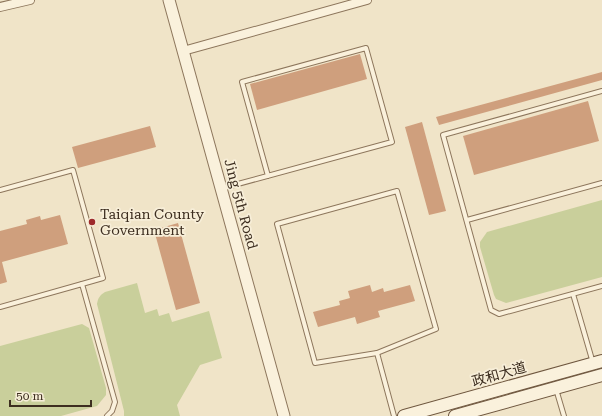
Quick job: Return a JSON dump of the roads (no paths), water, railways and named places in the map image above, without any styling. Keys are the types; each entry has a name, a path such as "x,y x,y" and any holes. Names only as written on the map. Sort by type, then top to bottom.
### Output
{"main road":[{"name":"政和大道","path":"404,416 597,362"},
{"name":"政和大道","path":"455,416 602,375"}],"street":[{"path":"0,7 30,0"},
{"name":"Jing 5th Road","path":"169,0 284,416"},
{"path":"183,51 367,0"}],"lane":[{"path":"221,189 392,142 366,48 242,82 268,176"},
{"path":"602,91 443,134 491,310 499,314 602,286"},
{"path":"0,190 73,170 103,278 0,307"},
{"path":"466,220 602,183"},
{"path":"397,191 436,329 377,352 315,363 277,224 397,191"},
{"path":"82,284 115,402 112,410 107,416"},
{"path":"573,294 597,362"},
{"path":"377,352 394,416"},
{"path":"556,388 564,416"}],"place":[{"name":"Taiqian County Government","path":"92,222"}]}
